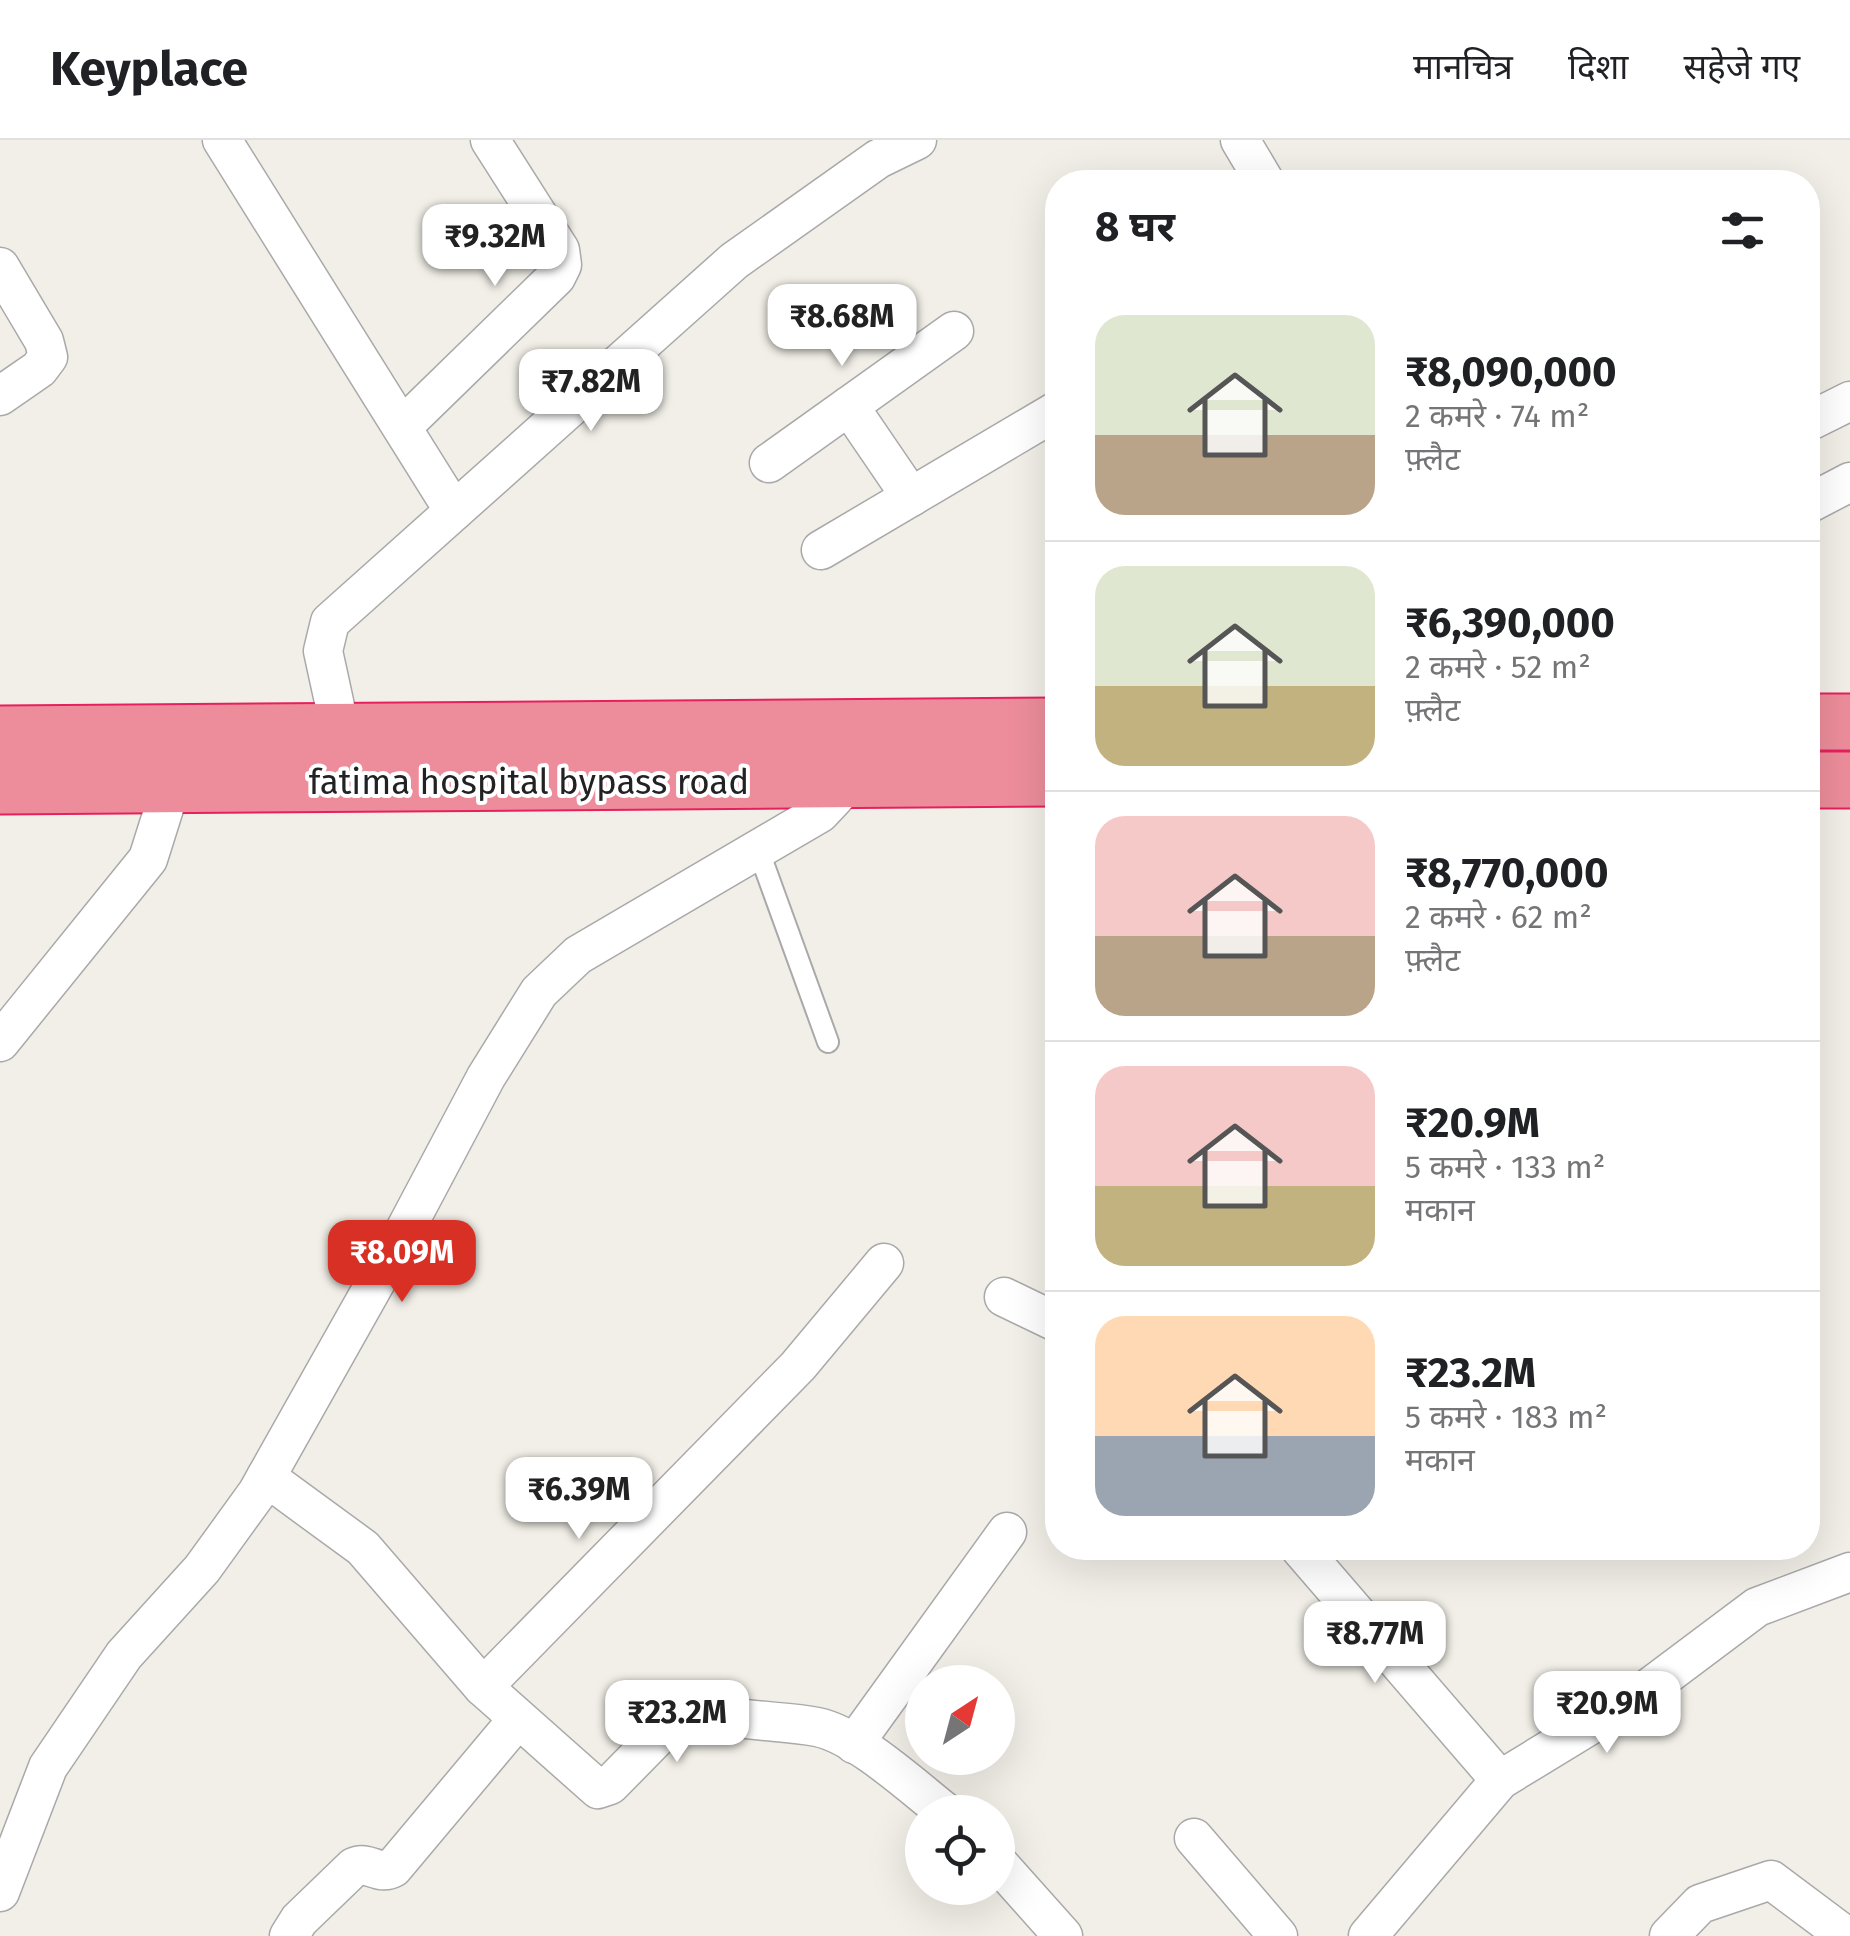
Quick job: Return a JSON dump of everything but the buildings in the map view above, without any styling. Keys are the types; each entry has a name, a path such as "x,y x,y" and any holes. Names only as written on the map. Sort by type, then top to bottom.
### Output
{"highway":[{"path":"1820,722 1850,722"},
{"name":"fatima hospital bypass road","path":"0,786 340,730 1045,726"},
{"name":"fatima hospital bypass road","path":"0,734 172,758 849,782 1045,783"},
{"path":"1820,780 1850,780"}],"street":[{"path":"222,140 454,511"},
{"path":"402,427 556,277 562,266 560,250 490,140"},
{"path":"340,730 322,651 330,622 734,261 872,150 917,140"},
{"path":"1240,140 1258,170"},
{"path":"0,266 44,342 48,357 40,368 0,396"},
{"path":"769,462 954,331"},
{"path":"1820,416 1850,402"},
{"path":"849,406 911,497"},
{"path":"821,550 1045,418"},
{"path":"1820,498 1850,482"},
{"path":"0,1042 148,859 172,758"},
{"path":"0,1892 48,1767 124,1655 202,1569 266,1476 405,1230 486,1076 538,992 578,955 820,813 849,782"},
{"path":"483,1688 798,1366 884,1263"},
{"path":"1004,1296 1045,1316"},
{"path":"266,1476 363,1548 483,1688 598,1789 610,1785 665,1729 710,1711 731,1718 820,1727 854,1744 922,1795"},
{"path":"854,1744 1007,1532"},
{"path":"1310,1560 1500,1780"},
{"path":"1368,1936 1500,1780 1642,1694 1756,1607 1846,1579"},
{"path":"289,1936 299,1920 354,1867 366,1865 382,1872 393,1868 518,1719"},
{"path":"1194,1838 1278,1936"},
{"path":"1669,1936 1700,1904 1771,1880 1846,1936"},
{"path":"1015,1881 1064,1936"}],"lane":[{"path":"758,850 828,1042"}]}
